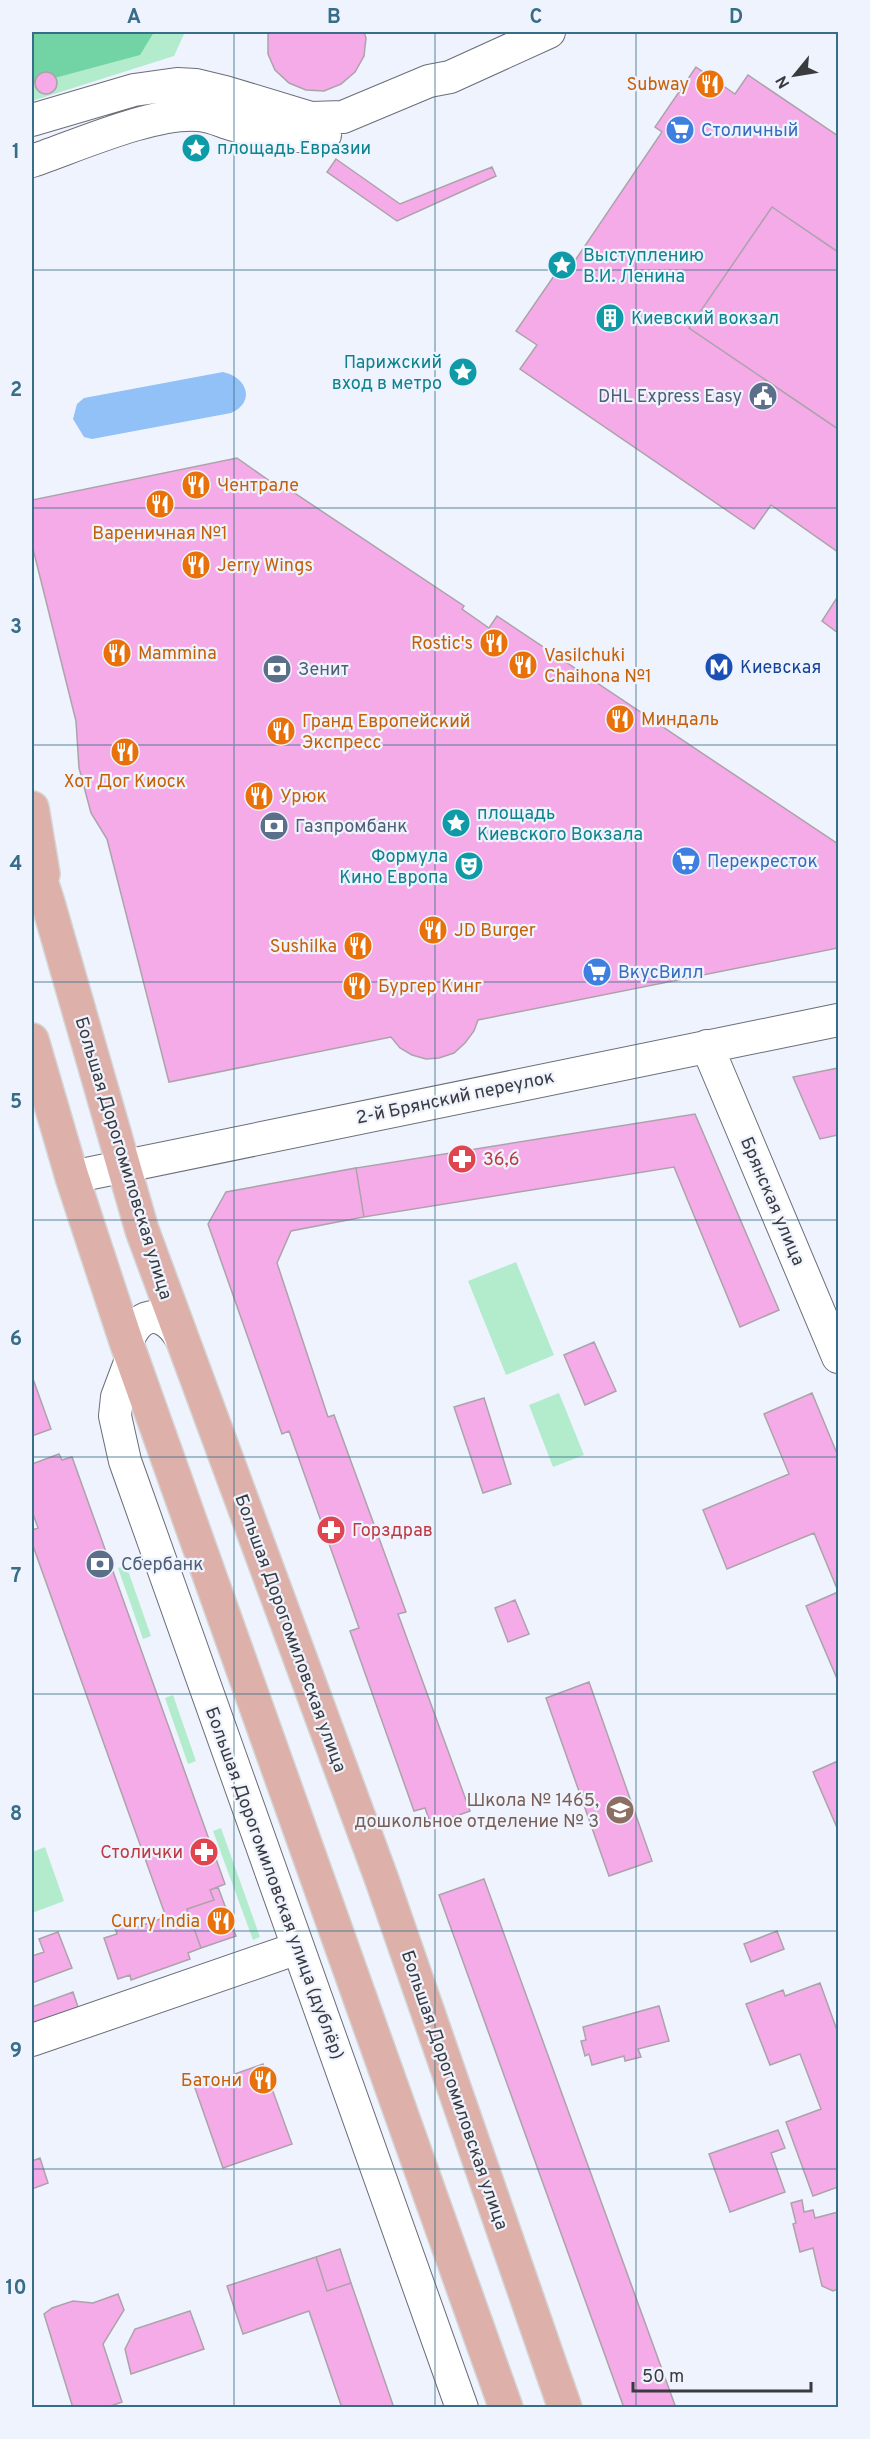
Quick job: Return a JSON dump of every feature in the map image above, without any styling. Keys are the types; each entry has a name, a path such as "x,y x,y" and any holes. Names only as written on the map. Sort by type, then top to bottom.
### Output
{"main road":[{"path":"32,808 48,903"},
{"name":"Большая Дорогомиловская улица","path":"32,854 122,1165 180,1335 209,1408 382,1880 565,2408"},
{"path":"32,1040 72,1177 129,1351 506,2408"}],"street":[{"path":"32,120 134,90 177,84 196,85 225,92 311,118 343,117 429,81 450,77 549,32"},
{"path":"32,161 128,128 182,114 201,115 235,126 302,137 323,136 344,131 385,114 434,90 450,77"},
{"name":"2-й Брянский переулок","path":"72,1177 838,1020"},
{"name":"Брянская улица","path":"707,1046 838,1358"},
{"name":"Большая Дорогомиловская улица (дублёр)","path":"180,1335 165,1319 155,1317 145,1318 131,1331 129,1351 117,1397 115,1416 118,1437 462,2408"},
{"path":"32,2040 298,1948"}],"green space":[{"path":"32,32 185,32 174,56 32,101"},
{"path":"32,32 154,32 140,55 32,84"},
{"path":"516,1262 554,1355 506,1375 468,1281"},
{"path":"559,1393 584,1455 553,1467 529,1405"},
{"path":"126,1565 151,1636 143,1639 118,1568"},
{"path":"173,1695 196,1761 188,1764 165,1698"},
{"path":"221,1828 260,1937 253,1940 213,1831"},
{"path":"45,1847 64,1901 32,1913 32,1852"}],"water":[{"path":"223,372 238,379 245,390 244,403 231,413 92,439 84,437 73,419 77,404 84,398"}],"building":[{"path":"268,32 364,32 366,38 364,56 355,72 341,84 324,91 306,90 289,83 275,70 268,54"},
{"name":"Киевский вокзал","path":"696,67 735,94 748,75 838,136 838,252 772,207 689,328 838,429 838,552 771,505 754,529 520,369 537,345 516,331 567,257 574,262 662,132 655,127"},
{"path":"46,72 54,75 57,83 54,91 46,94 38,91 35,83 38,75"},
{"path":"336,159 400,204 492,167 496,176 397,221 327,172"},
{"path":"772,207 838,252 838,429 689,328"},
{"name":"площадь Киевского Вокзала","path":"237,458 281,489 284,486 464,606 462,609 489,628 497,616 838,844 838,948 478,1020 474,1031 465,1043 454,1053 439,1058 426,1059 412,1055 400,1048 391,1037 169,1082 107,839 91,813 79,768 76,721 32,545 32,500"},
{"path":"838,596 838,633 822,621"},
{"path":"838,1068 838,1135 820,1139 793,1077"},
{"path":"695,1114 779,1310 740,1327 674,1167 364,1217 356,1168"},
{"path":"356,1168 364,1217 291,1231 277,1263 328,1417 334,1415 406,1612 398,1614 470,1811 431,1825 425,1808 414,1811 350,1631 359,1628 289,1431 282,1434 208,1224 226,1192"},
{"path":"594,1342 616,1391 585,1405 564,1355"},
{"path":"32,1376 51,1429 32,1436"},
{"path":"812,1393 838,1456 838,1591 814,1533 727,1569 703,1510 789,1474 764,1414"},
{"path":"484,1398 511,1484 483,1493 454,1407"},
{"path":"59,1454 62,1460 72,1457 225,1884 210,1890 214,1900 187,1909 201,1948 188,1953 190,1959 131,1980 130,1975 118,1979 104,1938 117,1934 114,1925 131,1919 134,1928 166,1917 32,1543 32,1530 38,1528 32,1511 32,1464"},
{"path":"838,1592 838,1681 806,1606"},
{"path":"515,1600 529,1634 508,1642 495,1608"},
{"path":"589,1682 652,1861 609,1876 546,1698"},
{"path":"838,1761 838,1830 813,1772"},
{"path":"484,1879 676,2408 624,2408 439,1895"},
{"path":"218,1887 236,1936 201,1948 187,1909 214,1900 210,1890"},
{"path":"777,1931 784,1949 751,1962 744,1944"},
{"path":"58,1932 72,1968 32,1983 32,1956 44,1952 39,1939"},
{"path":"820,1983 838,2033 838,2187 813,2196 786,2122 821,2109 800,2054 770,2065 746,2004 783,1990 785,1996"},
{"path":"73,1992 80,2013 32,2030 32,2007"},
{"path":"659,2006 669,2041 638,2049 641,2057 625,2061 624,2056 592,2065 589,2054 585,2056 581,2041 586,2040 583,2027"},
{"path":"263,2064 292,2144 223,2168 195,2088"},
{"path":"778,2130 785,2148 771,2153 785,2192 730,2212 709,2154"},
{"path":"40,2158 48,2183 32,2189 32,2161"},
{"path":"802,2200 804,2212 813,2210 815,2218 838,2212 838,2289 833,2291 822,2286 813,2248 800,2252 793,2224 796,2223 791,2203"},
{"path":"340,2249 351,2283 327,2291 316,2257"},
{"path":"316,2257 327,2291 351,2283 394,2408 342,2408 309,2311 243,2334 227,2286"},
{"path":"118,2294 124,2310 103,2344 122,2402 105,2408 73,2408 44,2314 52,2308 73,2301 93,2303"},
{"path":"190,2311 204,2349 131,2374 125,2349 135,2329"}],"place":[{"name":"Subway","path":"710,84"},
{"name":"Столичный","path":"680,130"},
{"name":"площадь Евразии","path":"196,148"},
{"name":"Выступлению В.И. Ленина","path":"562,265"},
{"name":"Киевский вокзал","path":"610,318"},
{"name":"Парижский вход в метро","path":"463,372"},
{"name":"DHL Express Easy","path":"763,396"},
{"name":"Чентрале","path":"196,485"},
{"name":"Вареничная №1","path":"160,504"},
{"name":"Jerry Wings","path":"196,565"},
{"name":"Rostic's","path":"494,643"},
{"name":"Mammina","path":"117,653"},
{"name":"Vasilchuki Chaihona №1","path":"523,665"},
{"name":"Киевская","path":"719,667"},
{"name":"Зенит","path":"277,669"},
{"name":"Миндаль","path":"620,719"},
{"name":"Гранд Европейский Экспресс","path":"281,731"},
{"name":"Хот Дог Киоск","path":"125,752"},
{"name":"Урюк","path":"259,796"},
{"name":"площадь Киевского Вокзала","path":"456,823"},
{"name":"Газпромбанк","path":"274,826"},
{"name":"Перекресток","path":"686,861"},
{"name":"Формула Кино Европа","path":"469,866"},
{"name":"JD Burger","path":"433,930"},
{"name":"Sushilka","path":"358,946"},
{"name":"ВкусВилл","path":"597,972"},
{"name":"Бургер Кинг","path":"357,986"},
{"name":"36,6","path":"462,1159"},
{"name":"Горздрав","path":"331,1530"},
{"name":"Сбербанк","path":"100,1564"},
{"name":"Школа № 1465, дошкольное отделение № 3","path":"620,1810"},
{"name":"Столички","path":"204,1852"},
{"name":"Curry India","path":"221,1921"},
{"name":"Батони","path":"263,2080"}]}
